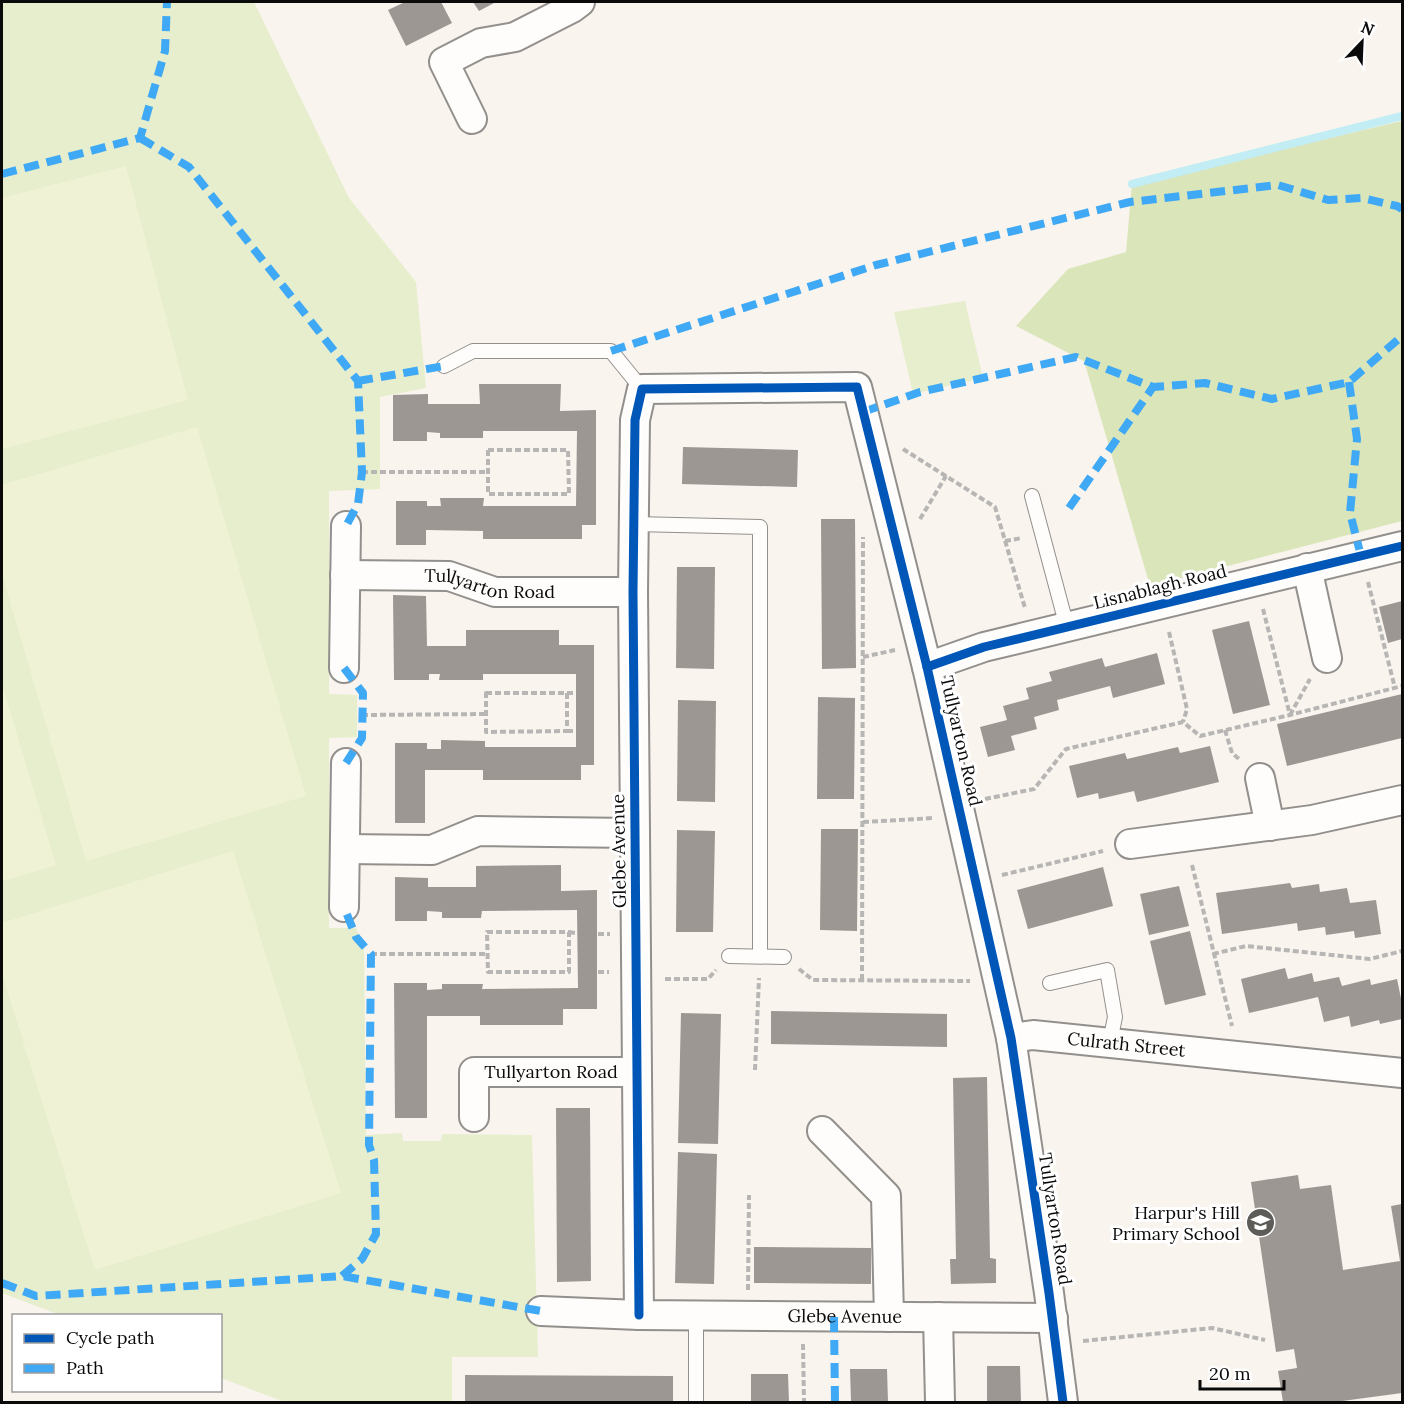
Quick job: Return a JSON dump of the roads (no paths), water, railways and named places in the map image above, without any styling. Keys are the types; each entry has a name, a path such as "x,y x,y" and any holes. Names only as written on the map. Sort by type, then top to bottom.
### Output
{"street":[{"path":"472,119 444,62 481,43 515,37 580,2"},
{"name":"Tullyarton Road","path":"642,388 857,387 927,667 1011,1038 1063,1402"},
{"name":"Glebe Avenue","path":"639,1315 633,592 635,420 642,388"},
{"path":"345,668 346,526"},
{"name":"Lisnablagh Road","path":"927,667 984,647 1402,546"},
{"path":"1307,568 1327,658"},
{"name":"Tullyarton Road","path":"345,574 449,576 495,592 633,592"},
{"path":"344,907 346,763"},
{"path":"1260,778 1270,826"},
{"path":"1130,844 1312,820 1402,800"},
{"path":"345,849 432,850 478,831 634,833"},
{"name":"Culrath Street","path":"1011,1038 1033,1035 1402,1073"},
{"name":"Tullyarton Road","path":"474,1117 474,1072 636,1072"},
{"path":"822,1131 886,1196 890,1317"},
{"name":"Glebe Avenue","path":"541,1311 639,1315 938,1317 1054,1331"},
{"path":"938,1317 940,1402"}],"lane":[{"path":"444,366 473,351 611,351 642,388"},
{"path":"1032,496 1067,627"},
{"path":"635,524 760,527 760,956"},
{"path":"729,956 784,957"},
{"path":"1050,983 1107,970 1115,1017 1110,1042"},
{"path":"696,1315 696,1402"}],"waterway":[{"path":"1132,184 1402,116"}],"place":[{"name":"Harpur's Hill Primary School","path":"1261,1223"}]}
